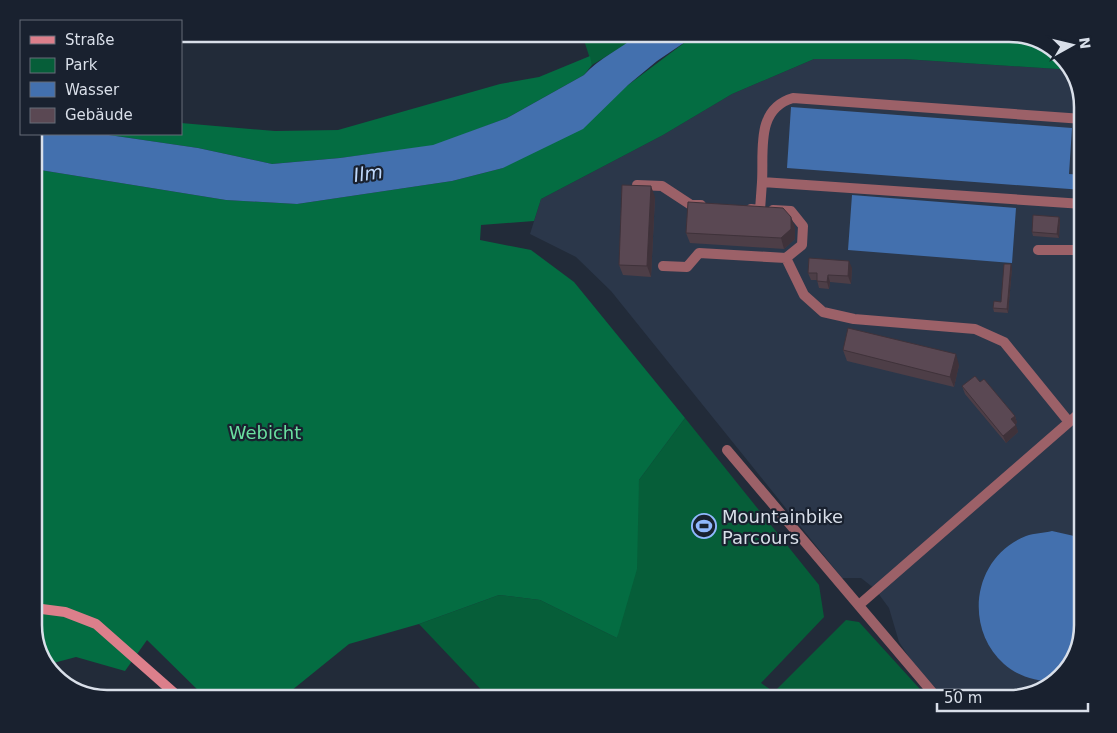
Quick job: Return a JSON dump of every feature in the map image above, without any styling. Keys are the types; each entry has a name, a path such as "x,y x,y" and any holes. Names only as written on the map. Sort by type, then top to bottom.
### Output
{"street":[{"path":"43,609 64,612 96,624 171,690"}],"lane":[{"path":"760,210 765,125 772,110 780,102 793,98 1074,118"},
{"path":"762,182 1074,203"},
{"path":"636,184 662,186 691,205 711,206"},
{"path":"663,266 686,267 699,253 786,258 802,245 804,226 791,211 740,208"},
{"path":"1038,250 1074,250"},
{"path":"786,258 804,296 823,312 854,319 975,329 1004,342 1069,422"},
{"path":"860,605 1074,418"},
{"path":"728,450 931,690"}],"shaded area":[{"path":"814,59 904,59 1064,71 1071,86 1074,107 1074,626 1071,647 1064,662 1046,680 1022,689 937,690 915,666 899,642 889,608 875,589 861,578 842,578 611,291 576,257 530,234 541,199 663,135 732,94"}],"green space":[{"path":"585,42 629,42 625,45 592,65"},
{"name":"Webicht","path":"685,42 1010,42 1031,46 1047,54 1047,68 904,59 814,59 732,94 663,135 541,199 534,221 481,225 480,240 531,250 574,282 685,418 639,480 637,569 617,638 540,600 499,595 419,624 349,644 292,690 198,690 147,640 125,671 76,657 55,663 46,647 43,630 43,170 226,200 297,204 452,181 503,168 628,85"},
{"path":"590,56 592,65 584,75 507,118 433,146 340,158 272,164 198,148 109,135 182,135 182,123 275,131 338,130 500,84 539,77"},
{"path":"685,418 819,585 824,617 761,683 771,690 481,690 419,624 499,595 540,600 617,638 639,480"},
{"path":"846,620 859,622 921,690 776,690"}],"water":[{"name":"Ilm","path":"628,42 685,42 657,61 628,85 583,129 503,168 452,181 297,204 226,200 43,170 43,135 109,135 198,148 272,164 340,158 433,145 507,118 584,75 596,64"},
{"path":"791,107 1072,128 1069,174 1074,174 1074,189 787,168"},
{"path":"852,195 1016,208 1012,263 848,250"},
{"path":"1052,531 1074,536 1073,638 1064,662 1044,681 1021,675 1004,664 991,649 983,631 979,613 980,594 985,576 994,560 1008,546 1032,534"}],"building":[{"path":"622,185 651,186 647,266 619,265"},
{"path":"688,202 783,208 791,217 791,229 781,238 686,233"},
{"path":"1033,215 1059,217 1057,234 1032,232"},
{"path":"809,258 849,261 848,276 828,275 827,282 817,281 817,273 808,273"},
{"path":"1004,264 1011,264 1007,309 993,308 994,301 1001,302"},
{"path":"848,328 956,354 950,377 843,350"},
{"path":"975,376 980,382 984,379 1015,416 1011,419 1016,425 1003,436 962,386"}],"place":[{"name":"Mountainbike Parcours","path":"704,526"}]}
